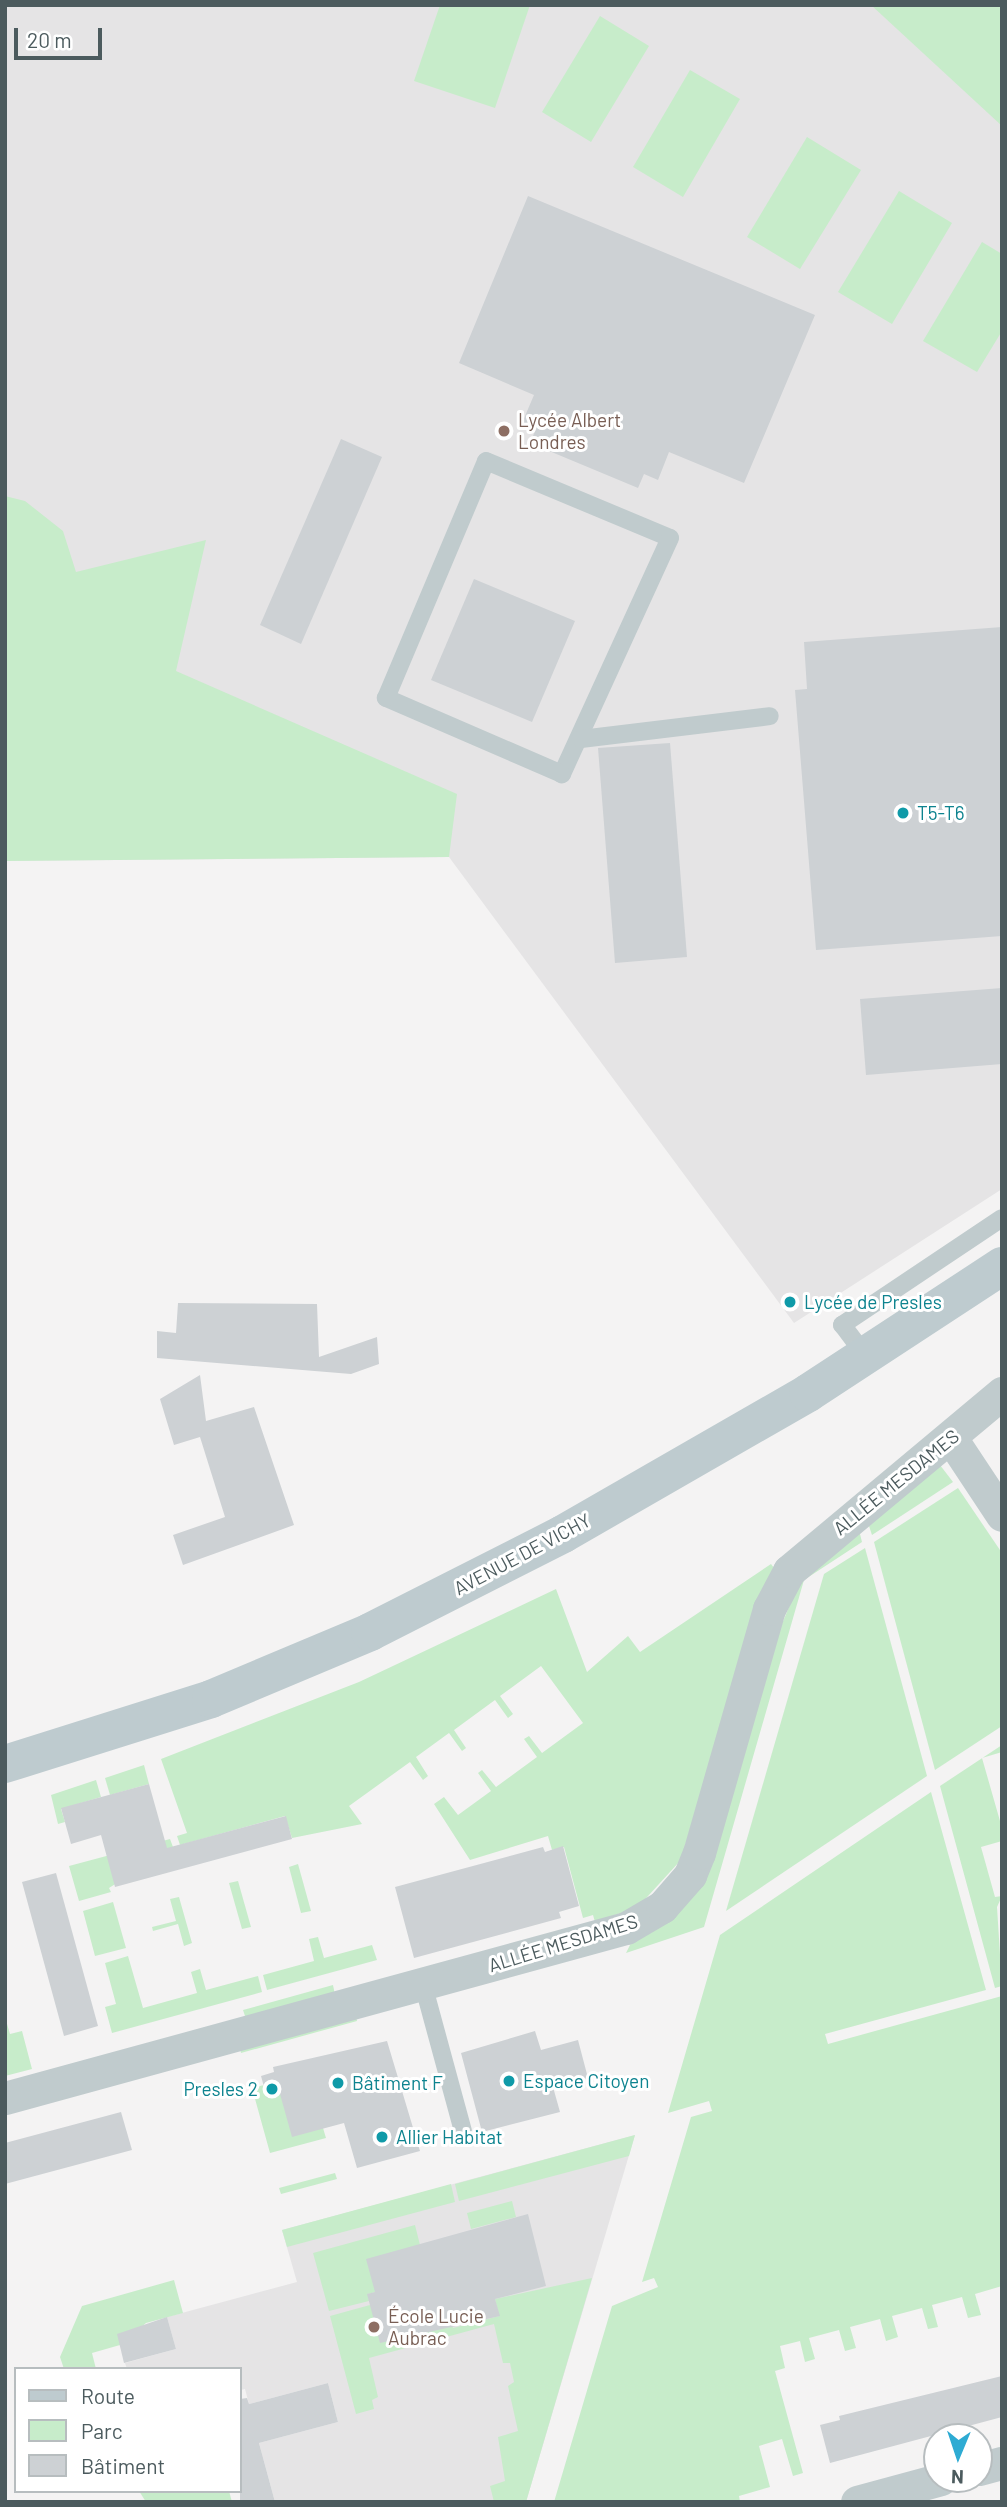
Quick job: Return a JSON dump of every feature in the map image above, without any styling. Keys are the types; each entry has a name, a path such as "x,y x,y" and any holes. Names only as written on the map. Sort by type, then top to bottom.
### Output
{"main road":[{"name":"AVENUE DE VICHY","path":"5,1764 211,1699 370,1632 563,1534 808,1393 1002,1266"}],"street":[{"name":"ALLÉE MESDAMES","path":"5,2098 626,1928 662,1907 678,1891 699,1853 778,1589 803,1556 951,1438 1002,1393"},
{"path":"951,1438 1002,1515"},
{"path":"857,2502 923,2484"}],"lane":[{"path":"486,461 670,538 581,739 562,774 386,698 486,461"},
{"path":"581,739 770,716"},
{"path":"865,1355 842,1325 1002,1218"},
{"path":"423,1984 463,2131"}],"shaded area":[{"name":"Lycée Albert Londres","path":"5,5 1002,5 1002,1189 794,1323 449,857 5,861"},
{"name":"École Lucie Aubrac","path":"635,2135 526,2502 275,2502 259,2443 338,2422 328,2383 249,2404 245,2389 242,2390 242,2367 126,2367 125,2363 176,2349 167,2317 297,2282 282,2230"}],"green space":[{"path":"440,5 530,5 495,108 414,81"},
{"path":"871,5 1002,5 1002,126"},
{"path":"600,16 649,46 591,142 542,112"},
{"path":"690,70 740,99 683,197 633,167"},
{"path":"807,137 861,170 800,269 747,237"},
{"path":"899,191 952,223 892,324 838,292"},
{"path":"982,242 1002,254 1002,331 977,372 923,341"},
{"path":"5,496 25,501 63,531 76,572 206,540 176,671 457,794 449,857 5,861"},
{"path":"940,1465 953,1482 872,1535 868,1523"},
{"path":"958,1488 1002,1553 1002,1726 935,1770 874,1542"},
{"path":"859,1530 862,1542 804,1580 704,1927 626,1953 631,1943 652,1932 800,1581"},
{"path":"865,1548 927,1776 726,1911 824,1574"},
{"path":"771,1564 774,1568 680,1861 638,1907 595,1922 593,1915 583,1918 564,1847 552,1850 548,1836 470,1860 434,1804 444,1797 458,1815 491,1791 478,1773 482,1770 496,1787 537,1757 524,1739 529,1736 542,1753 583,1723 541,1666 500,1696 513,1714 508,1718 495,1700 454,1730 466,1748 462,1751 449,1733 416,1757 428,1776 423,1780 410,1762 349,1806 362,1824 292,1838 285,1816 180,1845 177,1836 187,1833 161,1759 359,1682 556,1589 587,1672 628,1636 640,1652"},
{"path":"1002,1745 1002,1752 983,1758"},
{"path":"982,1758 1002,1828 1002,1841 981,1847 995,1897 1002,1896 997,1907 1002,1986 995,1988 940,1786"},
{"path":"144,1765 149,1784 110,1795 105,1778"},
{"path":"96,1780 101,1797 61,1809 65,1822 58,1824 51,1795"},
{"path":"931,1792 986,1990 825,2034 828,2044 1002,1996 1002,2286 975,2294 981,2315 968,2318 962,2297 932,2305 938,2327 928,2329 922,2308 892,2316 898,2337 886,2341 880,2319 850,2327 856,2348 845,2351 839,2330 809,2338 815,2359 805,2362 800,2341 780,2346 785,2368 775,2371 803,2473 793,2476 782,2439 759,2446 770,2487 739,2496 740,2502 554,2502 612,2306 658,2287 654,2278 642,2282 691,2117 712,2111 709,2101 668,2113 720,1935"},
{"path":"170,1839 173,1847 109,1888 111,1892 79,1901 69,1866"},
{"path":"298,1864 311,1911 301,1913 289,1867"},
{"path":"238,1881 251,1927 242,1929 229,1883"},
{"path":"179,1897 192,1943 184,1946 178,1924 153,1931 152,1927 176,1921 170,1899"},
{"path":"113,1902 126,1948 95,1956 83,1911"},
{"path":"318,1937 324,1958 372,1945 377,1960 267,1990 263,1975 314,1961 309,1939"},
{"path":"128,1956 143,2008 197,1993 191,1972 200,1969 206,1990 258,1976 262,1992 112,2033 105,2007 116,2004 105,1963"},
{"path":"333,1985 335,1995 246,2019 243,2010"},
{"path":"356,2016 357,2021 241,2053 240,2048"},
{"path":"5,2017 10,2034 22,2031 32,2069 5,2076"},
{"path":"264,2085 268,2098 280,2094 323,2128 326,2138 270,2153 252,2088"},
{"path":"635,2135 629,2156 459,2201 455,2184"},
{"path":"335,2173 337,2179 281,2194 279,2188"},
{"path":"451,2184 455,2202 287,2247 282,2230"},
{"path":"512,2201 516,2217 471,2229 467,2213"},
{"path":"415,2225 420,2245 375,2292 368,2294 369,2301 329,2311 313,2253"},
{"path":"592,2278 526,2502 494,2502 490,2486 505,2481 498,2437 518,2431 508,2386 514,2382 510,2363 503,2363 494,2324 369,2358 378,2397 372,2400 374,2409 356,2414 330,2316 370,2305 451,2323 453,2328 499,2316 495,2299"},
{"path":"174,2280 183,2313 146,2323 120,2345 92,2353 96,2367 63,2367 60,2357 82,2306"},
{"path":"140,2493 230,2493 232,2502 146,2502"}],"building":[{"path":"528,196 815,315 744,483 669,452 658,480 644,474 638,488 530,443 536,429 522,423 534,395 459,363"},
{"path":"341,439 382,457 301,644 260,625"},
{"path":"474,579 575,621 532,722 431,680"},
{"name":"T5-T6","path":"1002,627 1002,936 816,950 795,690 807,689 804,642"},
{"path":"670,743 687,957 615,963 598,748"},
{"path":"1002,988 1002,1064 866,1075 860,999"},
{"path":"178,1303 317,1304 319,1357 377,1337 379,1364 351,1374 157,1358 157,1331 176,1333"},
{"path":"200,1375 206,1421 254,1407 294,1525 183,1565 173,1535 225,1517 200,1437 174,1445 160,1399"},
{"path":"149,1784 167,1848 286,1816 292,1839 115,1887 101,1835 71,1844 61,1808"},
{"path":"563,1846 579,1906 559,1912 561,1918 414,1958 395,1887 543,1847 545,1852"},
{"path":"56,1873 98,2026 64,2036 22,1882"},
{"name":"Espace Citoyen","path":"535,2031 541,2050 578,2040 588,2078 553,2087 560,2112 482,2132 461,2053"},
{"name":"Bâtiment F","path":"387,2041 420,2151 357,2168 344,2123 292,2137 280,2094 267,2098 261,2076 274,2072 273,2067"},
{"path":"121,2112 132,2150 5,2184 5,2143"},
{"path":"528,2214 546,2286 495,2299 500,2316 380,2343 367,2294 375,2292 366,2259"},
{"path":"167,2317 176,2349 124,2363 117,2334"},
{"path":"1002,2376 1002,2417 980,2423 923,2423 923,2438 830,2463 820,2425 840,2420 839,2416"},
{"path":"328,2383 338,2422 259,2443 275,2502 240,2502 242,2399 247,2398 249,2404"}],"place":[{"name":"Lycée Albert Londres","path":"504,431"},
{"name":"T5-T6","path":"903,813"},
{"name":"Lycée de Presles","path":"790,1302"},
{"name":"Espace Citoyen","path":"509,2081"},
{"name":"Bâtiment F","path":"338,2083"},
{"name":"Presles 2","path":"272,2089"},
{"name":"Allier Habitat","path":"382,2137"},
{"name":"École Lucie Aubrac","path":"374,2327"}]}
